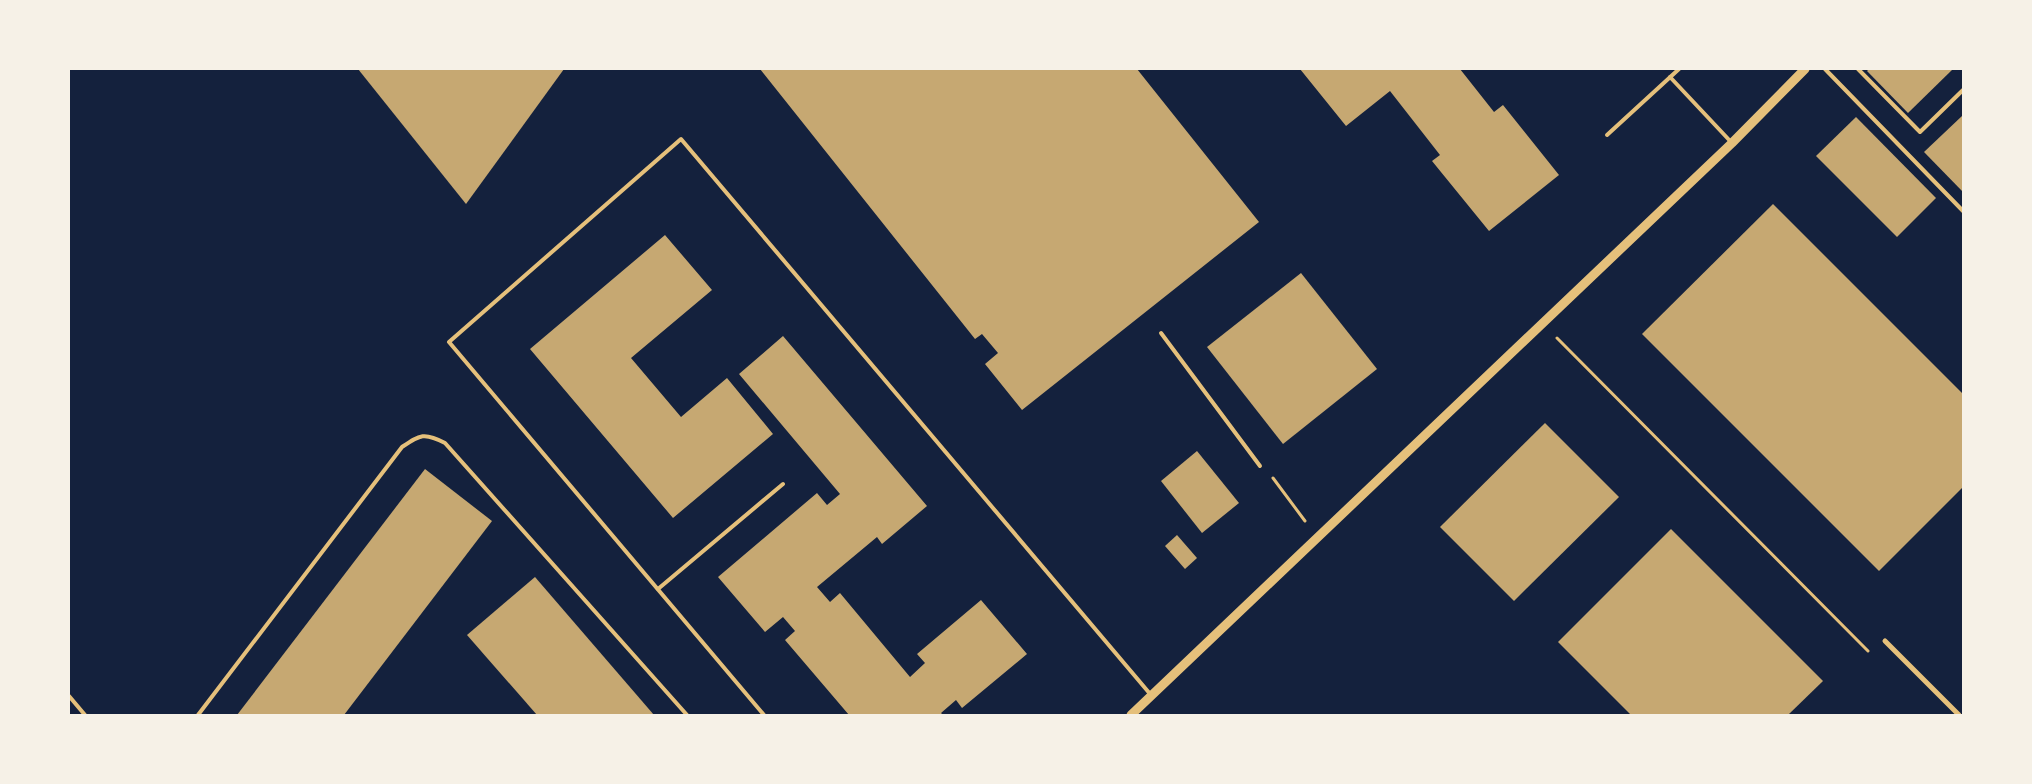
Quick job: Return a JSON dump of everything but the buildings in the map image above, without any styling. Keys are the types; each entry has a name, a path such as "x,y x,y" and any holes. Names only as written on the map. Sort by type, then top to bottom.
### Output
{"street":[{"path":"1131,715 1732,143 1805,69"},
{"path":"1885,641 1959,715"}],"lane":[{"path":"1607,135 1679,69"},
{"path":"1825,69 1963,211"},
{"path":"1858,69 1920,132 1963,90"},
{"path":"1670,77 1732,143"},
{"path":"764,715 449,342 681,139 1152,696"},
{"path":"1161,333 1260,466"},
{"path":"198,715 402,447 419,436 431,436 445,442 687,715"},
{"path":"658,590 783,484"},
{"path":"69,696 85,715"}],"path":[{"path":"1542,323 1871,655 1885,641"},
{"path":"1260,466 1273,477 1317,538"}]}
